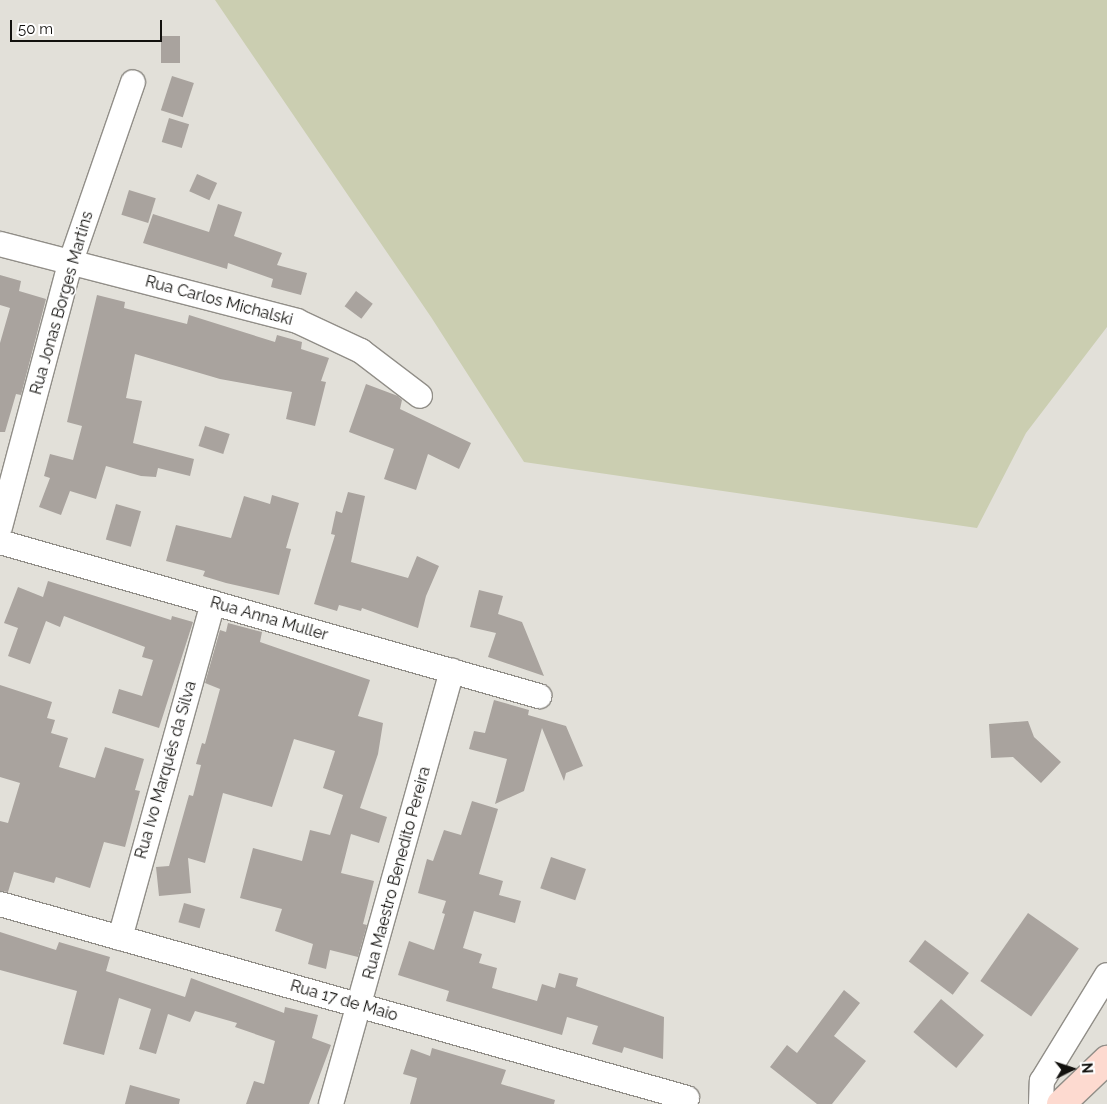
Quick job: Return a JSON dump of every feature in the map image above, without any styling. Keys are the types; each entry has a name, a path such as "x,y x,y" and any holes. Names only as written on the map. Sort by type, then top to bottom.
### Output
{"main road":[{"path":"1061,1104 1107,1060"}],"street":[{"name":"Rua Jonas Borges Martins","path":"0,527 71,261 133,82"},
{"name":"Rua Carlos Michalski","path":"0,244 297,321 361,351 420,396"},
{"name":"Rua Anna Muller","path":"0,542 539,696"},
{"name":"Rua Ivo Marquês da Silva","path":"120,938 213,603"},
{"name":"Rua Maestro Benedito Pereira","path":"331,1104 361,1006 452,671"},
{"name":"Rua 17 de Maio","path":"0,904 687,1098"},
{"path":"1041,1104 1042,1082 1107,975"}],"green space":[{"path":"215,0 1107,0 1107,327 1026,433 977,528 524,462 431,317"}],"building":[{"path":"161,36 180,36 180,63 161,63"},
{"path":"172,76 194,83 183,117 161,110"},
{"path":"169,118 189,124 182,148 162,142"},
{"path":"197,174 217,183 209,200 189,191"},
{"path":"129,190 156,198 148,223 121,215"},
{"path":"218,204 242,212 234,236 282,253 277,265 307,273 301,295 271,287 273,279 228,263 227,269 143,243 153,214 209,232"},
{"path":"0,275 21,281 19,291 46,299 21,395 16,394 5,432 0,432 0,343 10,308 0,305"},
{"path":"356,291 373,304 361,319 345,306"},
{"path":"97,295 125,302 124,308 187,324 189,315 275,342 277,335 302,342 301,349 329,358 321,381 326,382 315,426 286,419 292,392 220,379 135,354 126,398 142,401 133,443 194,459 190,476 158,468 156,477 141,476 106,466 96,499 70,491 61,515 39,507 50,478 44,476 50,454 73,460 82,426 67,422"},
{"path":"366,384 398,396 402,400 400,409 471,443 459,469 428,454 416,490 384,479 394,449 349,432"},
{"path":"205,426 230,434 223,454 199,446"},
{"path":"348,492 365,496 351,562 408,578 417,556 439,566 426,596 418,628 362,608 361,611 339,605 337,611 314,604 335,535 331,534 336,511 342,513"},
{"path":"272,495 299,503 286,548 291,549 279,595 226,583 203,576 205,571 166,561 176,525 231,538 244,496 270,504"},
{"path":"116,504 141,511 131,547 106,540"},
{"path":"48,581 171,620 172,616 193,622 159,728 112,713 119,689 142,696 153,660 142,657 145,647 64,616 60,627 46,621 30,664 8,656 18,628 4,623 18,587 43,597"},
{"path":"479,590 503,596 498,614 522,622 544,676 488,657 496,633 470,627"},
{"path":"228,623 262,632 260,642 370,680 358,716 383,723 378,754 360,808 387,817 379,843 351,834 341,873 374,881 363,924 367,925 358,957 330,950 326,969 308,964 313,944 275,931 282,909 240,898 253,848 302,861 310,830 330,835 343,795 323,788 335,751 294,739 272,807 223,793 205,863 188,858 191,893 159,896 156,867 169,866 189,795 193,796 201,765 196,764 202,743 205,744 220,689 205,683 220,630 226,632"},
{"path":"0,685 52,702 47,718 55,720 51,733 68,738 59,767 95,778 105,747 144,759 135,790 140,791 125,847 104,842 90,888 56,877 54,883 14,872 8,892 0,891 0,821 8,823 20,783 0,777"},
{"path":"494,700 529,710 528,715 566,726 583,766 566,773 564,781 542,728 524,791 495,804 507,759 469,749 474,731 485,733"},
{"path":"1028,721 1034,737 1061,762 1041,783 1013,757 991,758 989,724"},
{"path":"472,801 498,809 479,874 503,881 499,895 521,901 515,923 474,911 463,948 482,954 479,963 497,968 492,988 537,1001 542,984 555,988 559,973 578,978 576,986 664,1017 663,1059 624,1047 622,1053 592,1044 598,1026 567,1017 562,1035 446,1001 449,991 398,975 409,941 434,950 445,914 442,913 446,901 418,893 427,859 433,861 444,830 461,835"},
{"path":"551,857 586,869 575,900 540,888"},
{"path":"184,903 205,909 200,928 178,922"},
{"path":"1028,913 1079,949 1031,1017 980,981"},
{"path":"0,932 56,950 59,942 110,957 106,971 185,997 191,978 284,1013 285,1007 318,1015 312,1038 331,1045 309,1104 246,1104 254,1081 264,1084 275,1041 235,1027 237,1023 195,1011 190,1022 168,1014 156,1054 139,1049 151,1009 119,998 104,1055 63,1044 77,991 0,970"},
{"path":"925,940 969,973 953,995 909,962"},
{"path":"844,990 860,1003 834,1036 866,1061 832,1104 817,1104 770,1067 787,1045 797,1053"},
{"path":"941,999 984,1035 956,1068 913,1032"},
{"path":"432,1048 506,1070 501,1084 555,1100 554,1104 410,1104 417,1078 403,1074 411,1049 430,1056"},
{"path":"130,1085 180,1099 179,1104 125,1104"}]}
